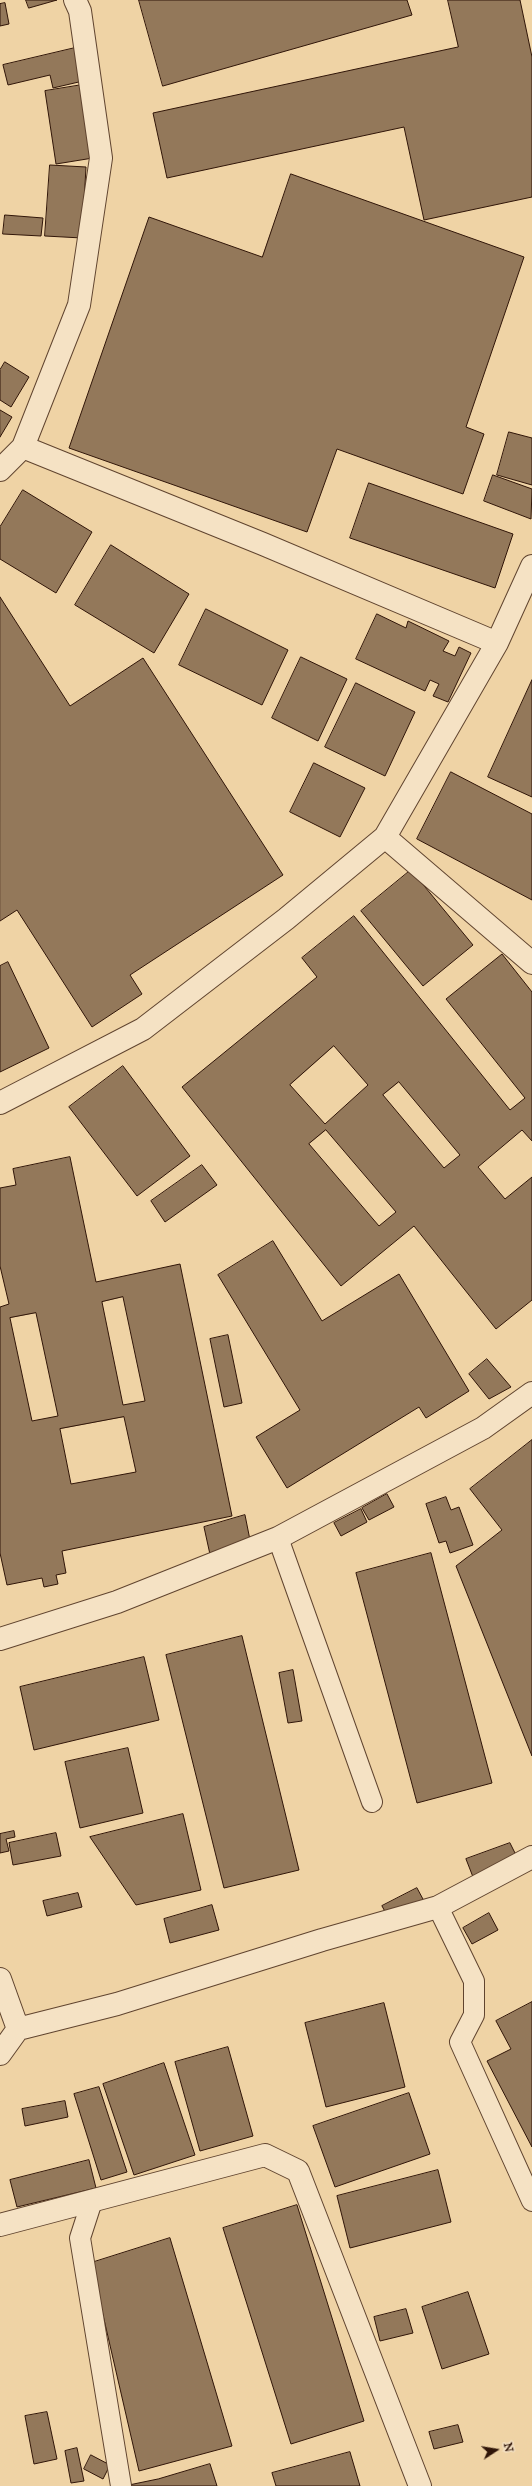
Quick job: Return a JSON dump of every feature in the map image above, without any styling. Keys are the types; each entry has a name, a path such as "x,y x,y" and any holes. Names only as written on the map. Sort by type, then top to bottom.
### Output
{"street":[{"path":"0,470 23,447 79,305 101,158 80,11 75,0"},
{"path":"23,447 263,544 497,643"},
{"path":"0,1103 143,1029 286,919 385,836 497,643 532,566"},
{"path":"385,836 532,963"},
{"path":"0,1639 116,1602 278,1538 483,1428 532,1393"},
{"path":"0,2054 18,2030 117,2004 322,1940 438,1907 532,1857"},
{"path":"0,1979 18,2030"},
{"path":"0,2225 265,2155 298,2171 420,2486"}],"lane":[{"path":"278,1538 372,1802"},
{"path":"438,1907 474,1981 474,2015 460,2042 532,2201"},
{"path":"92,2201 80,2238 121,2486"}],"building":[{"path":"26,0 57,0 29,8"},
{"path":"139,0 407,0 412,15 163,86"},
{"path":"448,0 520,0 532,57 532,197 424,220 404,127 167,178 153,113 458,47"},
{"path":"5,3 9,24 0,26 0,4"},
{"path":"75,48 83,81 53,88 50,75 8,85 3,65"},
{"path":"82,85 93,158 56,164 45,91"},
{"path":"50,165 86,167 82,238 45,236"},
{"path":"291,174 524,257 466,427 484,434 463,494 337,449 307,532 69,448 149,217 262,257"},
{"path":"5,215 43,218 41,236 3,234"},
{"path":"5,362 29,377 11,407 0,400 0,370"},
{"path":"0,410 12,417 0,437"},
{"path":"509,432 532,438 532,485 497,475"},
{"path":"493,475 532,489 531,519 484,501"},
{"path":"369,483 513,534 495,588 350,538"},
{"path":"23,490 92,532 56,593 0,559 0,527"},
{"path":"111,545 189,594 154,653 75,605"},
{"path":"0,597 70,706 143,658 283,875 130,975 142,994 92,1027 17,910 0,921"},
{"path":"206,609 288,650 262,705 179,665"},
{"path":"377,614 406,628 408,621 449,641 443,651 455,656 459,647 471,653 448,702 433,696 439,684 430,680 425,691 356,659"},
{"path":"301,657 347,679 318,741 272,718"},
{"path":"532,680 532,797 488,777"},
{"path":"356,683 415,712 385,776 325,747"},
{"path":"314,763 365,788 340,837 290,812"},
{"path":"451,772 532,814 532,900 417,839"},
{"path":"411,870 473,945 423,986 361,911"},
{"path":"354,916 510,1110 525,1098 446,999 502,954 532,992 532,1141 522,1130 478,1167 505,1199 532,1177 532,1300 496,1329 414,1226 341,1286 182,1087 317,977 302,958","holes":["334,1046 368,1085 325,1124 290,1085","399,1082 460,1155 444,1168 383,1095","326,1130 396,1212 379,1226 309,1144"]},
{"path":"8,962 49,1048 0,1072 0,966"},
{"path":"123,1066 190,1156 137,1196 69,1107"},
{"path":"70,1157 96,1282 180,1264 232,1516 62,1551 66,1573 56,1575 58,1584 44,1587 42,1578 7,1585 0,1553 0,1307 9,1304 0,1266 0,1188 16,1185 13,1169","holes":["123,1297 145,1401 123,1405 102,1302","36,1313 58,1416 32,1421 10,1318","124,1417 136,1472 71,1484 60,1429"]},
{"path":"202,1165 217,1185 165,1222 151,1201"},
{"path":"273,1241 322,1321 399,1274 469,1391 426,1418 419,1407 287,1488 256,1437 300,1410 218,1275"},
{"path":"228,1335 242,1403 224,1407 210,1339"},
{"path":"487,1359 511,1387 489,1399 469,1374"},
{"path":"532,1440 532,1756 456,1566 502,1530 470,1489"},
{"path":"387,1494 394,1507 369,1520 362,1508"},
{"path":"446,1497 451,1510 459,1507 473,1545 450,1553 446,1541 439,1543 426,1504"},
{"path":"361,1509 367,1522 341,1536 334,1523"},
{"path":"245,1515 251,1545 211,1559 204,1527"},
{"path":"431,1553 492,1783 417,1803 356,1573"},
{"path":"242,1636 299,1870 224,1888 166,1655"},
{"path":"144,1657 159,1720 34,1750 20,1687"},
{"path":"293,1670 302,1721 288,1723 279,1673"},
{"path":"128,1748 143,1813 80,1828 65,1762"},
{"path":"183,1814 201,1890 136,1905 90,1837"},
{"path":"14,1831 15,1837 6,1839 9,1851 0,1853 0,1834"},
{"path":"56,1833 61,1856 13,1865 9,1843"},
{"path":"510,1843 518,1859 473,1877 466,1859"},
{"path":"417,1888 424,1901 389,1919 382,1906"},
{"path":"78,1893 82,1907 47,1916 43,1901"},
{"path":"212,1905 219,1930 170,1943 164,1919"},
{"path":"489,1913 498,1930 472,1944 463,1928"},
{"path":"532,2002 532,2147 487,2061 511,2049 496,2021"},
{"path":"384,2003 405,2087 326,2107 305,2023"},
{"path":"228,2047 253,2136 200,2151 175,2062"},
{"path":"164,2063 195,2155 134,2175 103,2084"},
{"path":"99,2087 127,2172 101,2180 74,2094"},
{"path":"409,2093 430,2154 335,2187 313,2126"},
{"path":"65,2101 68,2117 25,2126 22,2109"},
{"path":"89,2160 96,2188 17,2207 10,2180"},
{"path":"438,2170 451,2222 350,2248 337,2196"},
{"path":"297,2205 364,2421 291,2444 223,2228"},
{"path":"170,2238 232,2446 139,2471 91,2263"},
{"path":"468,2292 489,2354 442,2369 422,2307"},
{"path":"406,2309 413,2333 380,2341 374,2317"},
{"path":"47,2412 57,2459 34,2464 25,2416"},
{"path":"458,2425 463,2442 434,2449 429,2432"},
{"path":"77,2448 84,2481 71,2483 65,2451"},
{"path":"350,2452 360,2486 276,2486 272,2473"},
{"path":"91,2455 110,2465 103,2479 84,2469"},
{"path":"210,2464 217,2486 124,2486 158,2479"}]}
